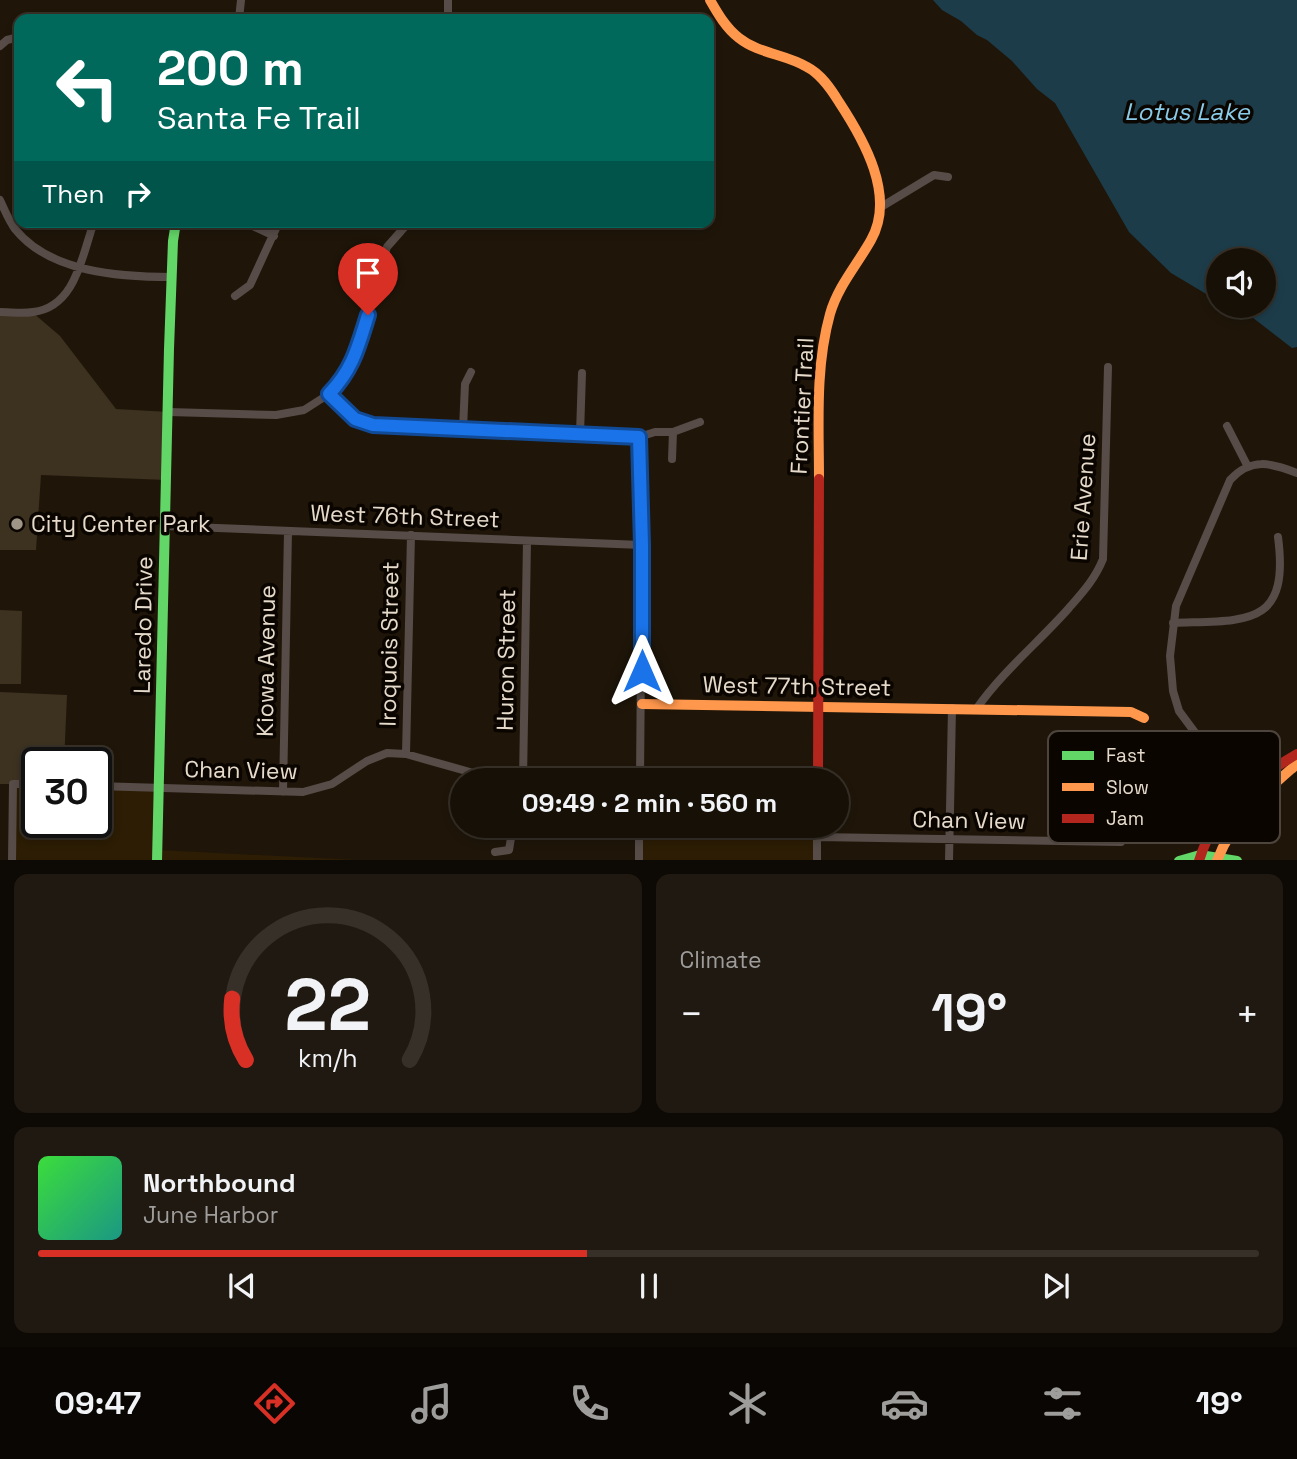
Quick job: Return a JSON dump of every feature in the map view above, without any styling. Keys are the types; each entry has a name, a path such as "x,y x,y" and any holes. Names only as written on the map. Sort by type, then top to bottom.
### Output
{"street":[{"name":"Frontier Trail","path":"710,0 723,23 737,39 809,68 835,93 861,138 874,172 881,207 877,230 838,292 826,330 823,353 817,419 818,768"},
{"path":"881,207 934,175 948,177"},
{"path":"0,200 14,227"},
{"path":"14,228 52,257 79,267 109,275 172,277"},
{"path":"0,312 34,312 47,309 67,294 74,283 92,228"},
{"name":"Laredo Drive","path":"157,860 175,228"},
{"path":"257,228 274,236"},
{"path":"235,296 250,285 277,228"},
{"path":"169,412 276,415 304,410 329,394 342,381 354,360 387,247 404,228"},
{"name":"Erie Avenue","path":"977,708 988,692 1051,628 1096,577 1103,559 1108,367"},
{"path":"463,429 465,384 471,372"},
{"path":"580,434 582,373"},
{"path":"329,394 355,419 373,425 639,437 655,432 673,432 700,422"},
{"path":"1227,426 1248,467"},
{"path":"673,432 673,459"},
{"path":"639,437 642,545 640,768"},
{"path":"1194,731 1179,711 1173,691 1170,656 1179,597 1225,489 1238,472 1262,463 1276,464 1297,473"},
{"name":"West 76th Street","path":"166,526 642,545"},
{"name":"Kiowa Avenue","path":"283,792 288,531"},
{"name":"Iroquois Street","path":"406,754 411,535"},
{"path":"1173,623 1238,620 1268,606 1277,594 1280,582 1282,566 1278,537"},
{"name":"Huron Street","path":"523,768 527,541"},
{"name":"West 77th Street","path":"642,704 977,708"},
{"path":"949,860 952,708"},
{"path":"977,708 1131,712 1144,718"},
{"name":"Chan View","path":"112,786 283,792 317,789 332,784 368,761 387,753 406,754 456,768"},
{"path":"1280,766 1297,754"},
{"path":"1280,779 1297,764"},
{"path":"12,860 13,784 21,784"},
{"name":"Chan View","path":"849,837 1048,841"},
{"path":"495,852 509,850 511,838"},
{"path":"639,838 639,860"},
{"path":"817,838 817,860"},
{"path":"1179,860 1237,860"}],"shaded area":[{"name":"City Center Park","path":"0,312 32,312 60,336 116,409 169,412 167,480 41,475 36,550 0,550"},
{"path":"0,610 22,611 21,684 0,684"},
{"path":"0,692 67,695 65,747 21,747 21,784 0,784"},
{"path":"13,784 21,784 21,838 112,838 112,786 160,788 158,850 358,860 11,860"},
{"path":"639,838 817,838 817,860 639,860"}],"water":[{"name":"Lotus Lake","path":"933,0 1297,0 1297,347 1292,348 1253,318 1276,318 1276,248 1206,248 1206,294 1171,273 1129,232 1055,103 987,40 942,10"}],"traffic: fast":[{"path":"157,860 169,349 175,228"},
{"path":"1182,860 1200,855 1231,860"}],"traffic: slow":[{"path":"710,0 719,16 739,38 755,47 799,63 825,82 858,133 874,169 880,205 878,223 871,240 838,294 825,334 819,396 819,479"},
{"path":"642,704 1131,712 1144,718"},
{"path":"1280,779 1297,764"},
{"path":"1217,860 1226,843"}],"traffic: jam":[{"path":"818,768 819,479"},
{"path":"1280,765 1297,754"},
{"path":"1199,860 1206,843"}],"place":[{"name":"City Center Park","path":"17,524"}],"route":[{"path":"368,315 354,360 342,381 329,394 355,419 373,425 639,437 642,671"}]}
